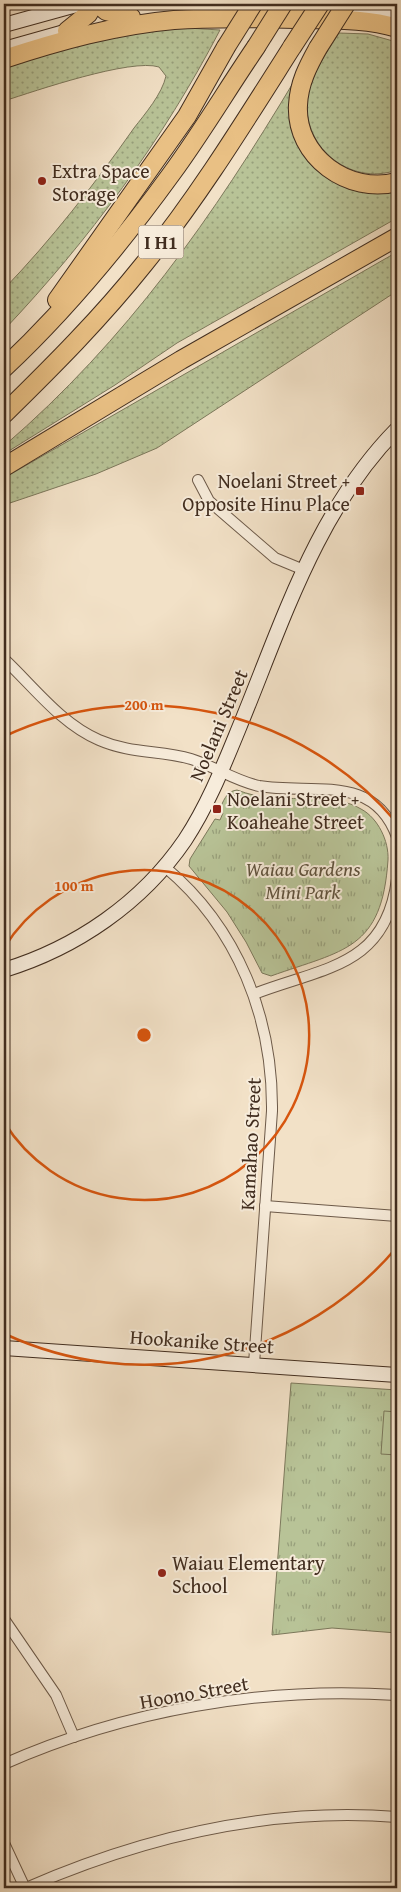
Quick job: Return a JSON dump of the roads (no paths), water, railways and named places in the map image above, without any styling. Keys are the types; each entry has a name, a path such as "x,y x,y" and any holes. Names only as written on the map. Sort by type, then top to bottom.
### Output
{"highway":[{"path":"67,31 88,14 94,4"},
{"path":"98,4 106,11 131,17"},
{"path":"21,351 186,116 253,4"},
{"name":"I H1","path":"4,368 75,294 120,241 172,172 283,4"},
{"name":"I H1","path":"4,414 77,343 145,264 242,128 320,4"},
{"path":"346,4 318,48 302,78 298,105 301,128 312,151 330,170 343,178 371,185 397,182"},
{"path":"4,59 61,41 119,28 172,20 217,18 361,20 397,28"},
{"path":"4,467 181,360 397,237"}],"street":[{"path":"4,25 80,4"},
{"path":"4,49 67,31 131,17 177,12 257,8 397,11"},
{"name":"Noelani Street","path":"4,970 45,955 96,927 134,898 165,866 201,814 222,771 320,535 344,494 370,460 397,430"},
{"path":"198,480 208,501 276,558 304,570"},
{"path":"4,659 51,705 85,734 124,749 183,757 256,785 339,790 360,795 382,810 397,837"},
{"name":"Kamahao Street","path":"165,866 193,894 219,926 237,957 254,994 266,1040 271,1077 272,1112 254,1364"},
{"path":"254,994 338,964 366,947 387,921 392,910 397,878"},
{"path":"265,1206 397,1216"},
{"name":"Hookanike Street","path":"4,1348 397,1375"},
{"path":"4,1619 56,1695 74,1737"},
{"name":"Hoono Street","path":"4,1764 74,1737 151,1716 233,1701 310,1694 397,1695"},
{"path":"4,1843 26,1888 85,1863 129,1848 201,1830 263,1820 307,1817 397,1817"}],"place":[{"name":"Extra Space Storage","path":"42,181"},
{"name":"Noelani Street + Opposite Hinu Place","path":"360,491"},
{"name":"Noelani Street + Koaheahe Street","path":"217,809"},
{"name":"Waiau Elementary School","path":"162,1573"}],"park label":[{"name":"Waiau Gardens Mini Park","path":"303,880"}]}
